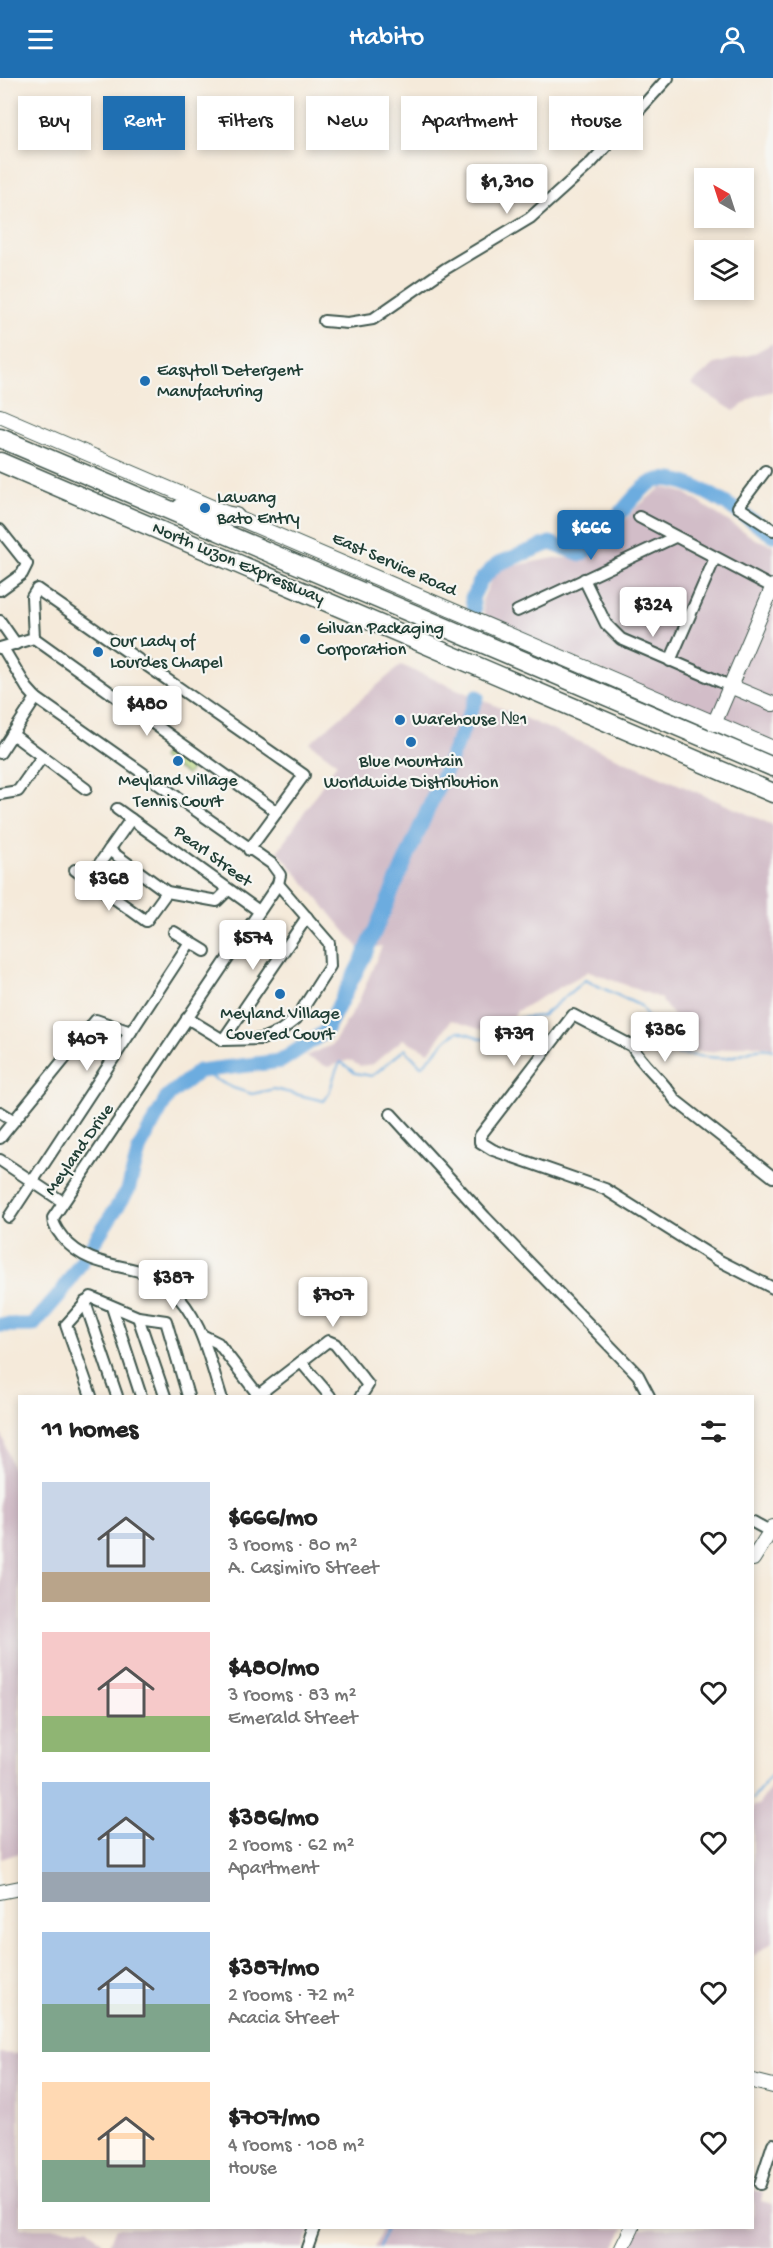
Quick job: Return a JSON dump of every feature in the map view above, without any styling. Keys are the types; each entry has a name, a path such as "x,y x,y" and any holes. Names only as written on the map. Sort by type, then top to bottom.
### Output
{"highway":[{"name":"North Luzon Expressway","path":"0,438 773,767"},
{"name":"North Luzon Expressway","path":"0,462 773,793"},
{"path":"149,503 235,517"}],"street":[{"path":"324,321 348,323 373,318 445,269 530,218 591,163 668,78"},
{"name":"East Service Road","path":"0,416 315,549 773,748"},
{"path":"765,471 738,507 773,530"},
{"path":"639,517 772,587 714,724"},
{"path":"0,530 27,564 22,574 2,584"},
{"path":"517,611 675,537"},
{"path":"670,661 715,558"},
{"path":"584,579 606,624 621,639 773,704"},
{"path":"34,638 32,597 37,589 304,775 249,849"},
{"path":"0,621 16,644"},
{"path":"34,638 1,648 36,698 277,869 280,875 278,884 329,943 330,966 296,1019 262,1039 223,1040 187,1018"},
{"path":"34,638 277,812"},
{"path":"0,753 36,698"},
{"path":"12,734 86,789"},
{"path":"0,794 18,791 42,757"},
{"name":"Pearl Street","path":"117,809 259,911"},
{"path":"88,880 132,819"},
{"path":"109,850 167,892 217,901 228,890"},
{"path":"75,870 146,921 167,892"},
{"name":"Meyland Drive","path":"202,1335 196,1319 167,1284 139,1272 91,1260 76,1250 53,1225 53,1218 278,884"},
{"path":"223,1040 307,917"},
{"path":"174,932 205,951"},
{"path":"9,1217 190,942"},
{"path":"773,1177 675,1100 665,1083 625,1041 573,1015 480,1136 480,1142 493,1150 605,1190 718,1260 773,1288"},
{"path":"0,1138 96,1020 131,1032"},
{"path":"0,1113 13,1120"},
{"path":"391,1114 485,1217 638,1375 648,1395"},
{"path":"0,1160 63,1202"},
{"path":"91,1395 66,1325 91,1298 138,1317 167,1322 188,1395"},
{"path":"85,1302 117,1395"},
{"path":"112,1307 141,1395"},
{"path":"138,1317 165,1395"},
{"path":"202,1335 218,1343 258,1395"},
{"path":"202,1335 221,1395"},
{"path":"260,1395 328,1341 335,1344 368,1385 361,1395"},
{"path":"301,1362 329,1395"},
{"path":"754,1522 772,1531 754,1558"},
{"path":"0,1892 18,1888"},
{"path":"754,2081 773,2086"},
{"path":"760,2184 773,2144"},
{"path":"307,2248 314,2229"},
{"path":"622,2248 632,2229"}],"shaded area":[{"path":"773,343 773,391 755,396 734,411 691,384 715,364 753,354"},
{"path":"662,487 685,493 755,539 773,545 773,746 485,620 482,601 496,569 555,558 581,558 606,540 637,507"},
{"path":"401,665 773,825 773,1048 749,1044 710,1052 692,1051 670,1039 678,1023 660,998 589,971 517,1011 504,1037 451,1020 429,1052 403,1039 373,1064 360,1066 349,1060 328,1067 305,1056 332,1045 358,1003 382,946 360,949 278,851 337,763 310,743"},
{"path":"0,1429 18,1484 18,1853 1,1859"},
{"path":"773,1785 773,1942 754,1955 754,1806 758,1805"},
{"path":"0,2053 18,2054 18,2229 89,2229 107,2248 0,2248"},
{"path":"754,2190 763,2192 761,2201 773,2204 773,2248 629,2248 638,2229 754,2229"},
{"path":"116,2229 311,2229 303,2248 107,2248"},
{"path":"382,2229 624,2229 614,2248 375,2248"}],"green space":[{"name":"Meyland Village Tennis Court","path":"169,746 195,764 187,775 161,758"}],"waterway":[{"path":"474,610 472,598 481,580 497,564 550,543 581,554 599,538 640,491 647,485 664,479 679,481 714,496 773,535"},
{"path":"0,1325 33,1325 61,1293 128,1190 140,1147 168,1096 199,1071 281,1061 325,1032 363,958 477,697"},
{"path":"199,1071 233,1088 252,1094 274,1089 324,1101 341,1062 355,1073 372,1076 405,1049 421,1066 459,1031 504,1046 514,1037 519,1018 542,1016 585,980 641,1006 647,1017 678,1054 722,1058 753,1050 773,1050"},
{"path":"754,1798 773,1773"},
{"path":"380,2248 386,2229"}],"place":[{"name":"Easytoll Detergent Manufacturing","path":"145,381"},
{"name":"Lawang Bato Entry","path":"205,508"},
{"name":"Gilvan Packaging Corporation","path":"305,639"},
{"name":"Our Lady of Lourdes Chapel","path":"98,652"},
{"name":"Warehouse №1","path":"400,720"},
{"name":"Blue Mountain Worldwide Distribution","path":"411,742"},
{"name":"Meyland Village Tennis Court","path":"178,761"},
{"name":"Meyland Village Covered Court","path":"280,994"}]}
